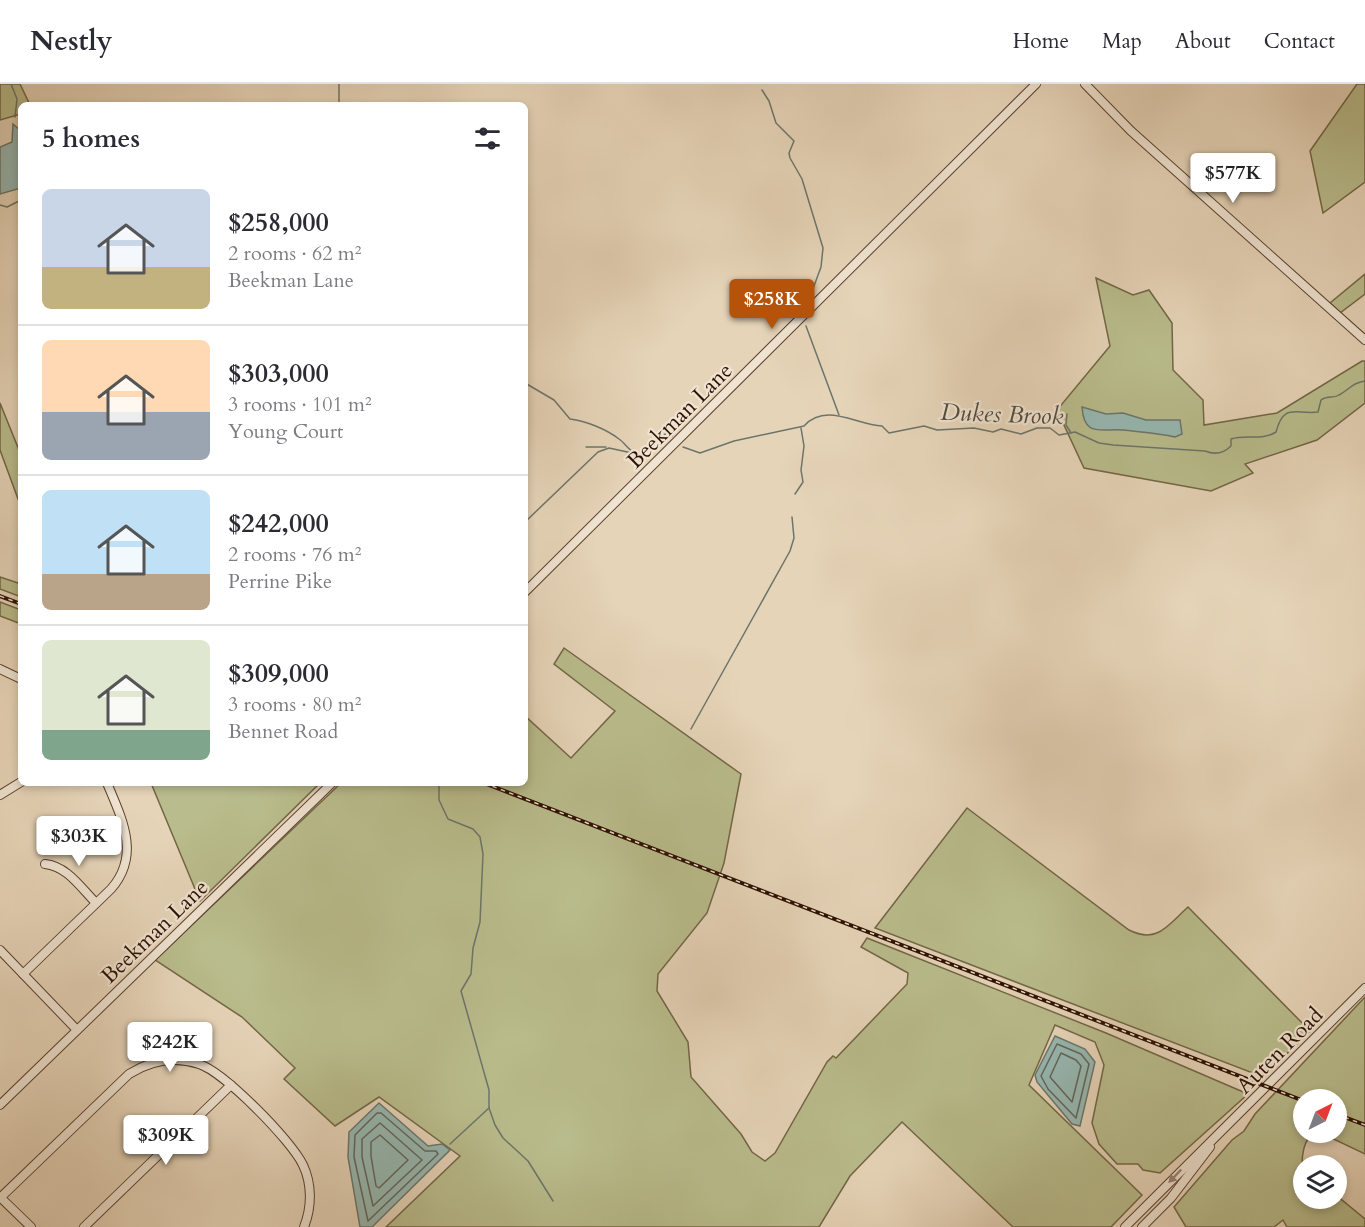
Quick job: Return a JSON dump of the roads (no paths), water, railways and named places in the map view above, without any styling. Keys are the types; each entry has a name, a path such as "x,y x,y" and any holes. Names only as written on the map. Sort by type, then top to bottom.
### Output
{"street":[{"name":"Beekman Lane","path":"528,589 1036,84"},
{"path":"1085,84 1131,131 1365,340"},
{"path":"0,669 18,678"},
{"path":"0,795 18,784"},
{"path":"23,974 117,882 128,850 126,831 108,786"},
{"name":"Beekman Lane","path":"0,1105 329,786"},
{"path":"45,864 54,865 64,871 96,903"},
{"path":"0,950 77,1030"},
{"name":"Auten Road","path":"1126,1227 1365,988"},
{"path":"31,1227 1,1198 120,1081 137,1069 163,1061 185,1061 205,1066 231,1085 290,1145 302,1164 310,1196 304,1227"},
{"path":"84,1227 231,1085"},
{"name":"Auten Road","path":"1142,1227 1171,1198 1218,1136"}],"water":[{"path":"13,124 18,128 18,189 0,194 0,147 12,142"},
{"path":"1082,407 1106,414 1123,413 1146,420 1180,420 1182,434 1175,437 1095,429 1086,423"},
{"path":"1055,1036 1085,1049 1095,1062 1080,1126 1072,1124 1037,1082 1035,1075"},
{"path":"379,1103 428,1146 442,1144 450,1150 372,1227 360,1227 348,1157 349,1132"}],"waterway":[{"path":"11,84 17,99 15,117"},
{"path":"339,84 339,102"},
{"path":"762,90 769,101 776,123 794,141 789,153 790,158 802,179 823,248 821,267 807,305"},
{"name":"Dukes Brook","path":"0,205 7,207 18,202"},
{"path":"806,326 839,415"},
{"name":"Dukes Brook","path":"683,447 700,453 734,441 804,426 813,419 831,415 882,426 889,433 924,426 937,430 974,428 993,432 1001,429 1021,434 1037,428 1050,428 1059,435 1075,432 1099,443 1219,453 1231,446 1231,439 1271,435 1276,432 1279,423 1287,413 1318,412 1321,400 1337,396 1365,381"},
{"name":"Dukes Brook","path":"528,385 554,400 570,419 608,432 637,454 651,452 669,431 672,436"},
{"path":"1067,414 1066,425 1071,433"},
{"path":"795,494 803,482 801,470 804,446 801,428"},
{"path":"586,447 606,447"},
{"path":"528,519 598,452 609,448 632,453"},
{"path":"691,729 790,551 794,538 792,517"},
{"path":"439,786 439,800 448,819 473,829 480,837 483,854 480,922 473,948 471,974 461,991 489,1090 489,1108 503,1138 528,1161 553,1201"},
{"path":"450,1144 489,1108"}],"railway":[{"path":"0,596 18,603"},
{"path":"492,786 1293,1097"},
{"path":"1347,1118 1365,1125"}]}
